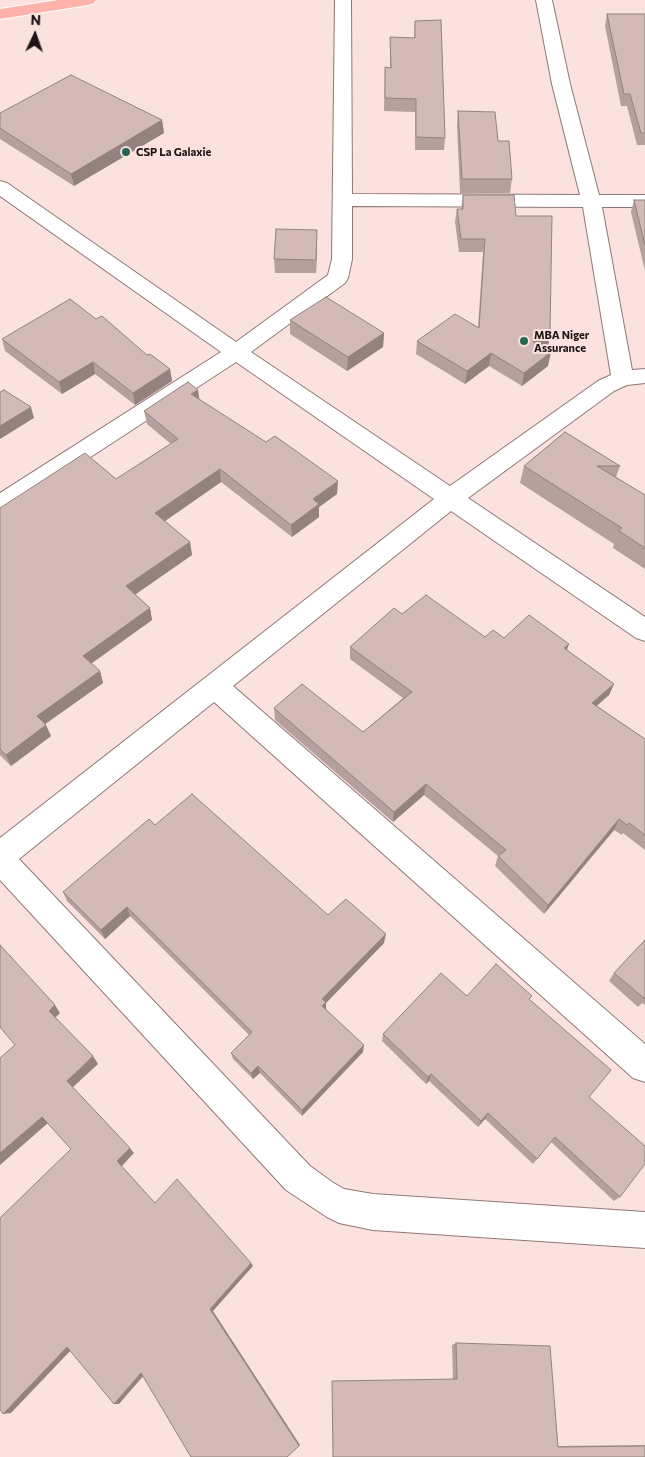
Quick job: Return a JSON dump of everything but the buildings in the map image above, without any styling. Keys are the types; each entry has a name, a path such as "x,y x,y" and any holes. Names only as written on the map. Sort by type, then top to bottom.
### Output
{"main road":[{"path":"0,14 88,0"}],"street":[{"path":"0,505 236,352 338,278 342,259 343,0"},
{"path":"544,0 560,84 591,200 634,377 590,396 451,498 213,685 0,858 298,1178 320,1194 340,1205 373,1212 645,1230"},
{"path":"0,187 236,352 645,631"},
{"path":"343,200 645,200"},
{"path":"213,685 645,1066"}],"place":[{"name":"CSP La Galaxie","path":"126,152"},
{"name":"MBA Niger Assurance","path":"524,341"}]}
